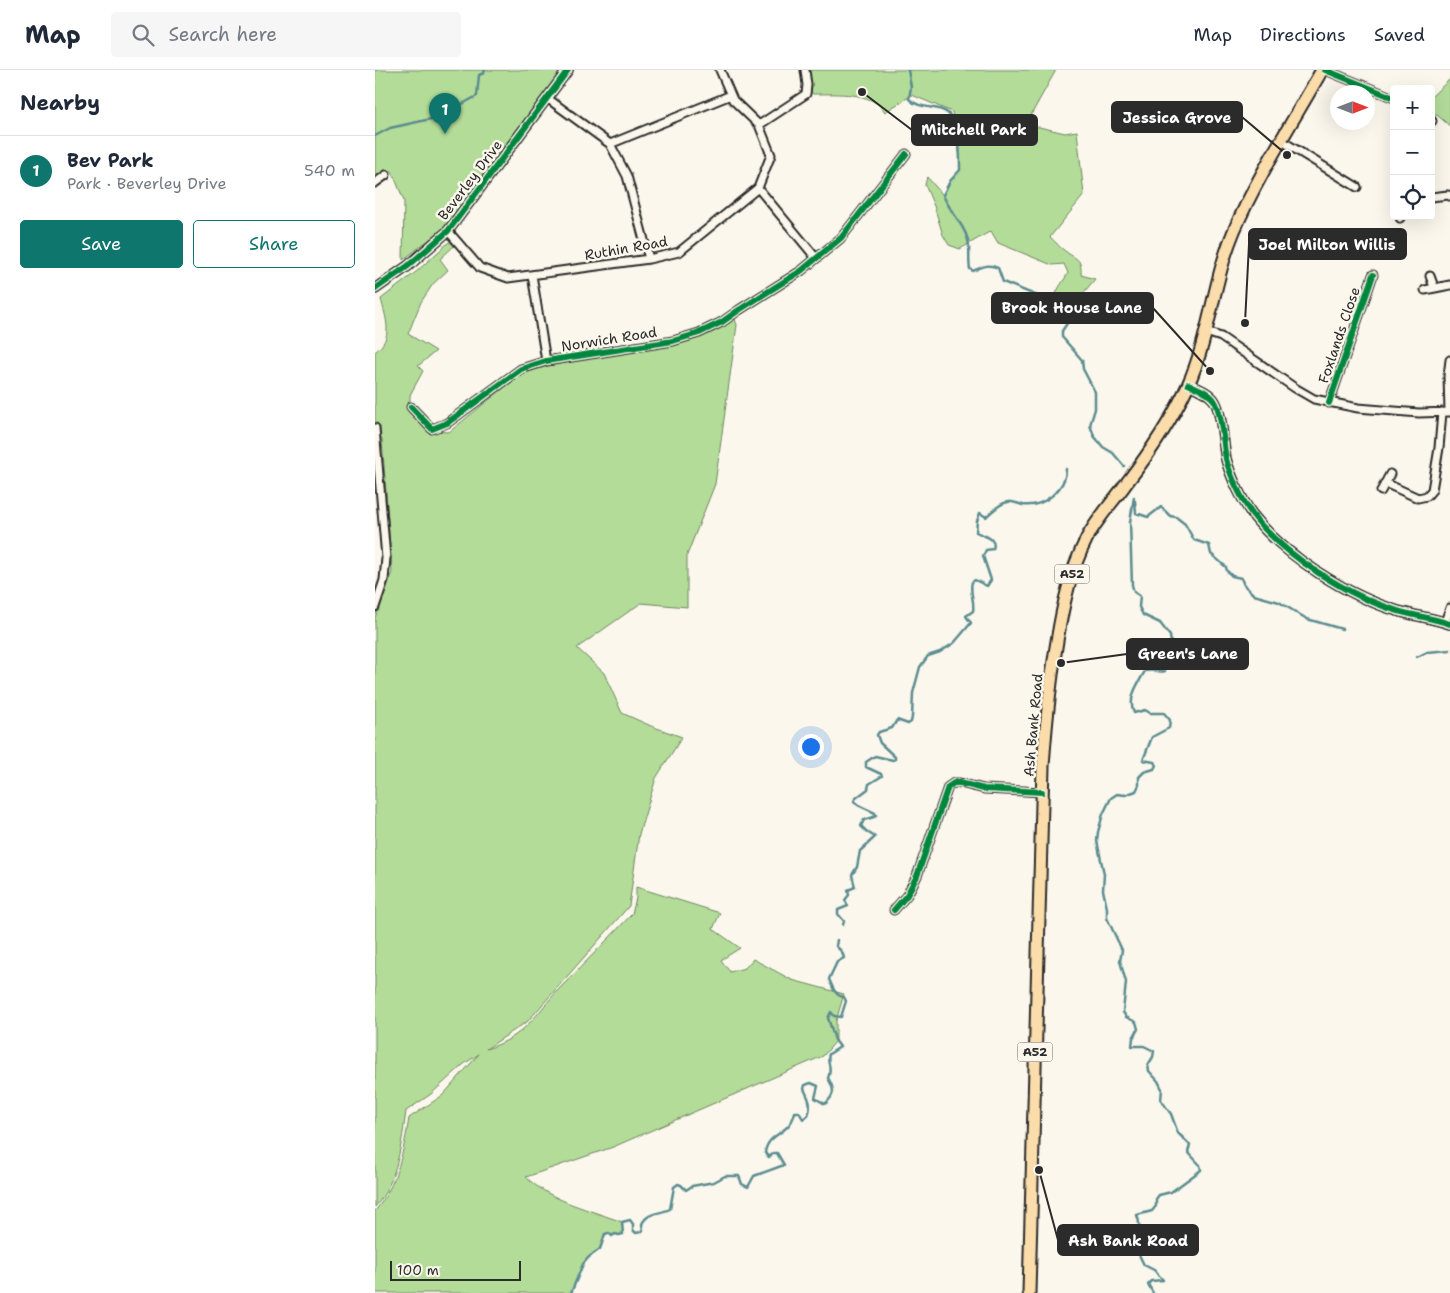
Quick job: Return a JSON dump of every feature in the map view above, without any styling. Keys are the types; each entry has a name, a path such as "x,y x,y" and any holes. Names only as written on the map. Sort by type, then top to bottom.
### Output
{"highway":[{"name":"A52","path":"1282,142 1323,70"},
{"name":"Ash Bank Road","path":"1029,1293 1045,728 1063,610 1078,556 1088,536 1162,435 1188,384 1206,332 1223,260 1234,231 1252,193 1282,142"}],"street":[{"name":"Beverley Drive","path":"375,290 408,266 448,231 568,70"},
{"name":"Ruthin Road","path":"448,231 480,268 507,278 649,259 679,252 758,188 771,155 759,124 733,100 720,70"},
{"path":"759,124 806,94 805,70"},
{"path":"1323,70 1390,96"},
{"path":"609,144 731,95"},
{"path":"547,98 609,144 627,176 649,259"},
{"path":"1282,142 1357,187"},
{"name":"Norwich Road","path":"411,407 432,429 447,423 521,369 546,361 673,341 699,333 722,322 801,271 841,238 907,154"},
{"path":"375,183 386,175"},
{"path":"758,188 816,258"},
{"path":"1435,197 1450,196"},
{"path":"532,275 546,361"},
{"name":"Foxlands Close","path":"1329,403 1373,275"},
{"path":"1430,276 1434,288"},
{"path":"1425,290 1450,285"},
{"path":"1206,332 1221,337 1314,399 1358,408 1419,413 1447,412"},
{"path":"1385,484 1418,498 1427,496 1432,490 1447,412 1450,360"},
{"path":"1188,384 1207,394 1216,403 1227,461 1242,497 1252,514 1275,539 1324,577 1351,592 1399,611 1447,623 1450,608"},
{"path":"375,428 387,558 384,580 375,607"},
{"path":"1381,490 1390,474"},
{"path":"894,910 907,894 917,876 948,787 960,782 985,789 1042,792"}],"green space":[{"path":"375,70 563,70 444,228 403,260 404,201 392,171 385,170 375,177"},
{"path":"808,70 1056,70 1026,124 1065,133 1077,131 1084,195 1050,237 1079,262 1081,275 1095,279 1071,308 1064,307 1055,297 1068,273 1064,264 1052,265 998,243 991,231 960,249 949,245 943,235 925,185 927,177 943,195 950,181 960,170 960,157 952,112 912,95 885,112 872,100 863,97 842,94 813,94 810,91"},
{"path":"1450,79 1450,126 1435,113 1435,93"},
{"path":"449,242 455,245 440,259 448,270 433,284 421,302 408,334 436,351 418,366 423,371 410,395 410,407 431,431 449,432 525,373 548,366 689,341 713,332 735,319 737,325 715,484 687,555 687,607 641,603 577,648 604,673 622,713 682,737 656,778 639,834 629,906 528,1021 486,1049 510,1038 528,1025 559,989 632,914 636,898 636,887 720,913 713,929 740,948 721,960 730,972 745,968 753,959 792,980 844,994 836,1021 836,1041 823,1056 613,1147 526,1177 559,1199 622,1222 623,1234 612,1236 609,1233 605,1234 600,1249 583,1264 571,1293 375,1293 375,1211 383,1201 394,1179 402,1155 409,1118 443,1095 479,1054 464,1064 431,1094 406,1111 400,1148 393,1174 389,1186 375,1207 375,618 392,572 382,439 375,434 375,352 385,341 387,334 381,299 416,272"}],"waterway":[{"path":"375,136 390,128 449,115 455,108 477,96 479,75 484,73 485,70"},
{"path":"908,70 911,87 909,99 916,104 942,110 953,120 956,128 960,170 950,181 943,195 967,237 970,269 973,271 985,266 998,268 1003,282 1060,305 1072,305 1075,311 1062,331 1062,337 1082,360 1083,369 1095,392 1095,409 1090,425 1094,436 1103,447 1113,453 1124,466"},
{"path":"843,925 844,921 838,914 838,910 848,906 845,900 849,895 848,890 855,887 852,875 857,867 860,851 875,837 861,826 864,820 874,817 875,813 854,801 868,789 869,784 882,776 866,767 866,762 875,756 895,759 880,743 877,735 879,732 892,728 897,720 908,724 911,722 913,693 920,667 928,656 940,652 954,643 971,623 966,616 973,611 972,582 975,580 987,586 991,580 983,556 986,550 993,549 994,545 989,538 976,532 980,513 986,517 999,506 1008,502 1031,505 1045,500 1058,490 1065,476 1066,469"},
{"path":"1134,497 1130,522 1132,585 1134,592 1140,596 1139,607 1143,615 1160,623 1170,636 1171,643 1166,651 1165,671 1145,671 1134,691 1132,707 1134,713 1145,710 1150,713 1164,713 1170,720 1169,728 1152,737 1143,760 1154,762 1156,765 1154,769 1144,772 1139,777 1139,785 1136,791 1125,795 1117,794 1111,798 1103,814 1097,841 1104,874 1103,890 1107,918 1122,950 1120,961 1126,982 1123,1012 1126,1017 1136,1022 1138,1029 1133,1038 1132,1046 1144,1046 1154,1051 1148,1065 1149,1071 1158,1081 1162,1089 1161,1100 1171,1114 1178,1133 1190,1145 1188,1152 1200,1165 1201,1170 1171,1192 1159,1195 1156,1199 1156,1206 1152,1211 1137,1215 1139,1228 1132,1240 1144,1265 1154,1270 1163,1280 1151,1281 1148,1284 1153,1293"},
{"path":"1135,501 1136,513 1148,517 1161,507 1170,516 1176,517 1185,524 1194,540 1209,545 1211,554 1226,567 1232,576 1241,578 1244,585 1254,595 1279,602 1307,619 1342,629"},
{"path":"1417,657 1427,652 1450,650"},
{"path":"571,1293 583,1264 600,1249 605,1234 609,1233 612,1236 623,1234 622,1222 630,1220 633,1224 633,1230 636,1233 641,1232 643,1230 642,1224 647,1217 670,1209 674,1187 678,1184 686,1190 692,1186 714,1182 725,1176 739,1176 742,1184 748,1187 754,1176 784,1165 777,1153 769,1157 765,1153 770,1141 788,1126 795,1112 799,1112 803,1119 808,1115 810,1105 804,1089 805,1085 811,1083 818,1086 815,1098 825,1104 831,1098 833,1092 828,1078 830,1071 828,1057 829,1054 840,1047 835,1040 828,1018 831,1012 834,1016 841,1017 846,1001 844,997 836,993 829,979 837,962 844,958 842,952 836,946 837,940"}],"cycle path":[{"path":"375,289 408,266 448,231 568,70"},
{"path":"1325,70 1390,96"},
{"path":"411,407 432,429 447,423 521,369 546,361 673,341 699,333 722,322 801,271 841,238 906,154"},
{"path":"1329,403 1373,275"},
{"path":"1188,384 1206,392 1217,405 1230,472 1244,502 1252,514 1281,545 1318,573 1359,595 1398,611 1450,624"},
{"path":"894,910 907,895 917,876 948,787 954,783 960,783 984,789 1042,792"}],"place":[{"name":"Mitchell Park","path":"862,92"},
{"name":"Bev Park","path":"445,134"},
{"name":"Jessica Grove","path":"1287,155"},
{"name":"Joel Milton Willis","path":"1245,323"},
{"name":"Brook House Lane","path":"1210,371"},
{"name":"Green's Lane","path":"1061,663"},
{"name":"Ash Bank Road","path":"1039,1170"}]}
